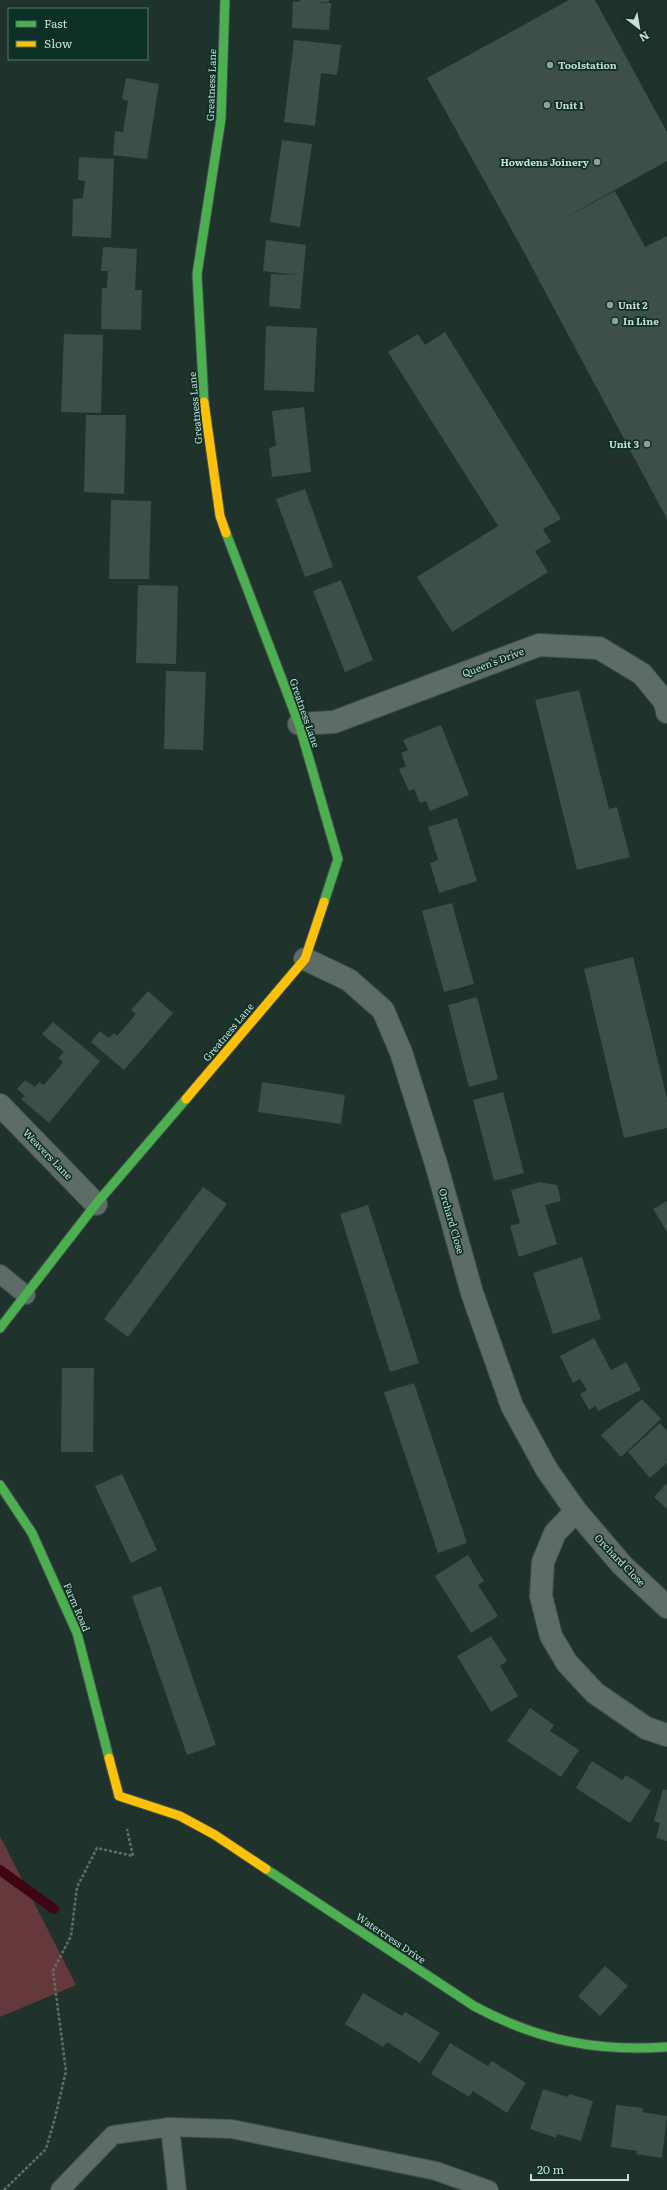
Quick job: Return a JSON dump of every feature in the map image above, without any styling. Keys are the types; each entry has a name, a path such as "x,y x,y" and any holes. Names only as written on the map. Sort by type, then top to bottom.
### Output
{"street":[{"name":"Greatness Lane","path":"0,1328 96,1204 305,958 338,859 299,724 220,516 204,410 197,274 221,119 225,0"},
{"name":"Queen's Drive","path":"299,724 334,722 539,645 599,648 642,674 665,702 667,712"},
{"name":"Orchard Close","path":"305,958 349,980 383,1010 401,1052 437,1167 472,1293 512,1406 547,1470 576,1511 622,1565 667,1607"},
{"name":"Weavers Lane","path":"0,1105 96,1204"},
{"name":"Farm Road","path":"0,1485 32,1533 77,1633 119,1796"},
{"path":"576,1511 555,1533 543,1562 542,1596 551,1636 567,1663 595,1694 646,1728 667,1735"},
{"name":"Watercress Drive","path":"119,1796 180,1816 215,1835 474,2006 512,2026 561,2041 608,2048 667,2047"}],"lane":[{"path":"0,1274 26,1295"},
{"path":"170,2127 177,2190"},
{"path":"60,2190 113,2135 170,2127 232,2129 436,2171 489,2190"}],"path":[{"path":"4,2190 46,2148 65,2078 66,2072 53,1971 71,1936 77,1888 97,1848 133,1856 119,1796"}],"shaded area":[{"path":"0,1836 76,1985 0,2017"}],"building":[{"path":"300,0 329,0 329,2 317,3 331,3 329,30 292,28 293,1 299,2"},
{"path":"569,0 595,0 667,132 667,161 559,221 615,191 645,247 667,236 667,519 519,243 427,78"},
{"path":"294,40 341,45 337,75 321,73 315,126 284,122"},
{"path":"126,78 159,84 147,159 113,155 115,131 123,132 128,101 122,99"},
{"path":"282,140 312,144 300,227 270,222"},
{"path":"79,157 114,159 111,238 72,236 73,199 83,198 85,181 78,180"},
{"path":"266,240 306,245 300,309 269,306 271,274 296,275 263,271"},
{"path":"103,247 137,249 135,290 142,290 141,330 101,329 102,288 107,288 108,271 101,271"},
{"path":"266,326 317,328 314,392 264,390"},
{"path":"445,332 561,519 543,529 551,542 535,551 548,572 452,632 417,577 498,526 388,352 418,334 425,345"},
{"path":"64,334 103,335 101,413 61,412"},
{"path":"304,407 311,472 272,477 269,448 276,446 272,411"},
{"path":"86,415 126,415 124,494 84,492"},
{"path":"305,489 333,567 305,577 276,499"},
{"path":"111,500 151,501 149,579 109,579"},
{"path":"341,580 373,660 345,672 313,591"},
{"path":"138,585 178,586 176,664 136,663"},
{"path":"166,671 206,672 203,750 164,749"},
{"path":"579,690 609,809 617,807 630,857 577,870 535,700"},
{"path":"441,725 469,795 430,811 426,801 420,803 414,789 409,791 399,769 406,766 401,753 408,750 403,740"},
{"path":"457,818 477,881 439,893 430,863 438,860 428,827"},
{"path":"452,903 474,984 444,992 422,911"},
{"path":"633,957 667,1099 667,1128 624,1138 584,969"},
{"path":"148,991 173,1013 124,1070 91,1042 100,1031 109,1038 114,1033 117,1036 136,1014 131,1010"},
{"path":"477,997 498,1079 469,1087 448,1005"},
{"path":"53,1022 100,1061 49,1123 21,1099 25,1096 17,1089 25,1080 35,1087 39,1082 44,1085 63,1062 58,1058 64,1052 42,1034"},
{"path":"262,1082 345,1095 341,1124 258,1112"},
{"path":"503,1092 524,1173 494,1181 473,1100"},
{"path":"540,1182 557,1185 561,1201 545,1205 557,1244 519,1257 510,1226 520,1223 511,1190"},
{"path":"203,1187 227,1204 128,1337 104,1319"},
{"path":"667,1201 667,1232 653,1209"},
{"path":"368,1205 419,1363 390,1372 340,1214"},
{"path":"582,1257 601,1319 553,1334 533,1273"},
{"path":"594,1338 611,1370 626,1362 641,1390 598,1411 596,1406 589,1410 580,1394 587,1390 580,1379 573,1383 560,1356"},
{"path":"62,1368 94,1368 93,1452 61,1452"},
{"path":"414,1383 467,1543 438,1553 384,1392"},
{"path":"642,1399 661,1419 621,1457 601,1435"},
{"path":"660,1423 667,1431 667,1463 650,1478 628,1452"},
{"path":"122,1474 157,1550 131,1563 95,1486"},
{"path":"667,1483 667,1509 654,1497"},
{"path":"468,1555 484,1581 478,1585 498,1616 471,1633 435,1576"},
{"path":"161,1586 216,1745 187,1755 132,1596"},
{"path":"491,1636 507,1661 500,1666 518,1696 491,1712 457,1656"},
{"path":"530,1708 554,1725 550,1731 579,1750 561,1777 507,1741"},
{"path":"592,1761 622,1780 626,1775 651,1791 630,1823 576,1788"},
{"path":"663,1789 667,1790 667,1841 656,1838 660,1823 654,1821"},
{"path":"605,1966 628,1986 600,2016 578,1996"},
{"path":"363,1993 402,2016 405,2012 440,2033 420,2063 387,2042 383,2047 345,2024"},
{"path":"450,2043 488,2066 492,2061 526,2083 507,2113 473,2091 469,2097 431,2074"},
{"path":"543,2089 568,2097 569,2094 593,2101 581,2141 557,2134 556,2138 530,2129"},
{"path":"616,2105 643,2108 642,2112 667,2116 662,2158 636,2154 637,2151 611,2147"}],"waterway":[{"path":"0,1870 54,1909"}],"traffic: fast":[{"path":"204,402 197,274 221,119 225,0"},
{"path":"226,533 299,724 338,859 324,902"},
{"path":"0,1328 96,1204 186,1099"},
{"path":"0,1485 32,1533 77,1633 109,1758"},
{"path":"266,1869 474,2006 497,2018 544,2035 591,2045 641,2048 667,2047"}],"traffic: slow":[{"path":"204,402 220,516 226,533"},
{"path":"186,1099 305,959 324,902"},
{"path":"109,1758 119,1796 180,1816 215,1835 266,1869"}],"place":[{"name":"Toolstation","path":"550,65"},
{"name":"Unit 1","path":"547,105"},
{"name":"Howdens Joinery","path":"597,162"},
{"name":"Unit 2","path":"610,305"},
{"name":"In Line","path":"615,321"},
{"name":"Unit 3","path":"647,444"}]}
